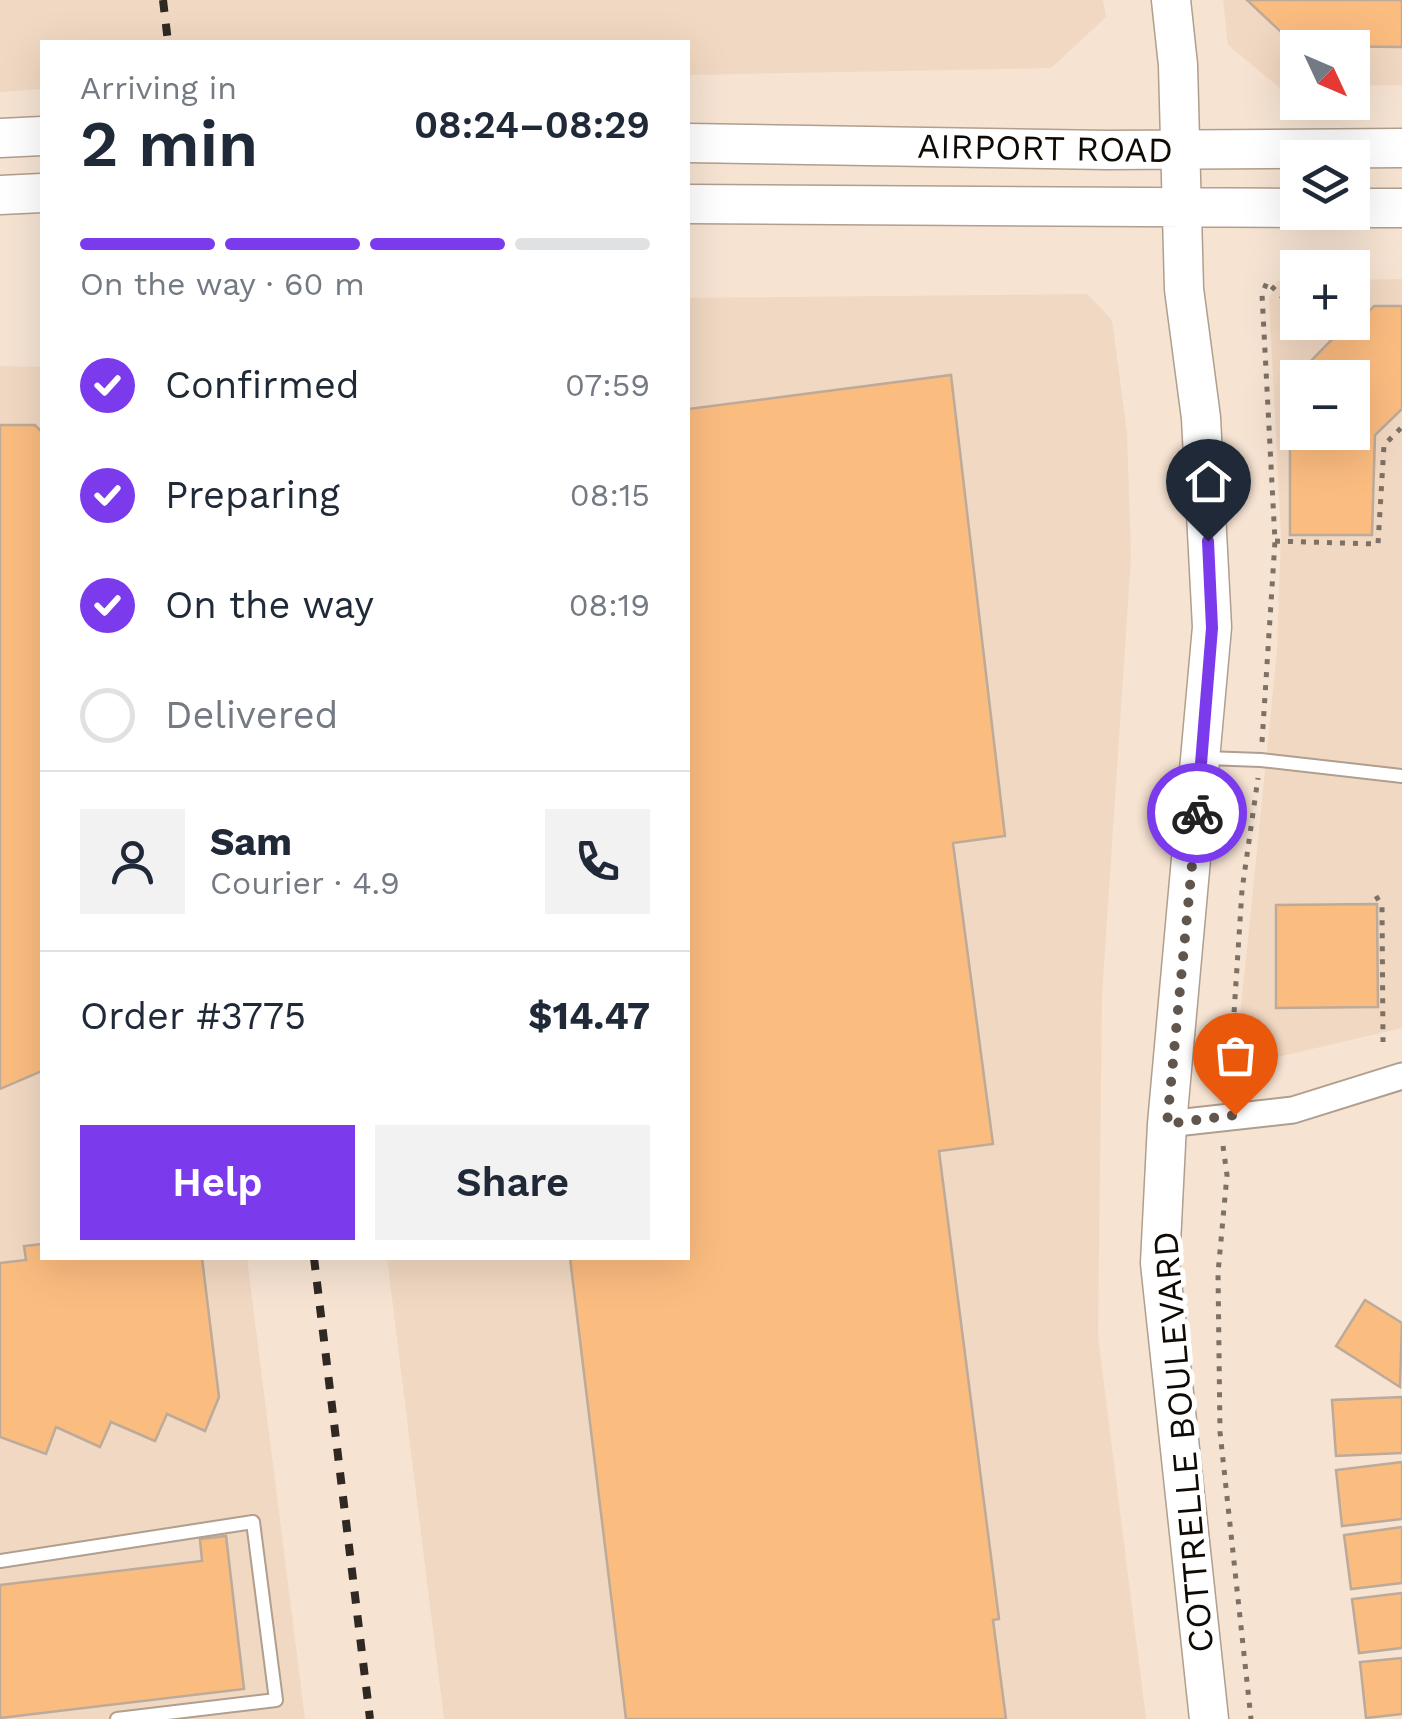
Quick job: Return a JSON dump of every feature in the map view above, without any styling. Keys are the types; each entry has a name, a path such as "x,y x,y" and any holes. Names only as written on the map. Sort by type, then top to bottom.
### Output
{"main road":[{"name":"COTTRELLE BOULEVARD","path":"1171,0 1184,288 1201,418 1212,628 1167,1124 1160,1263 1209,1719"},
{"path":"0,138 40,136"},
{"name":"AIRPORT ROAD","path":"690,143 1402,148"},
{"path":"0,195 40,194"},
{"name":"AIRPORT ROAD","path":"690,204 1280,208"},
{"path":"1370,208 1402,208"}],"street":[{"path":"1167,1124 1293,1110 1402,1076"}],"lane":[{"path":"1202,758 1261,760 1402,776"},
{"path":"0,1561 253,1522 276,1700 118,1719"}],"path":[{"path":"1230,1077 1242,890 1261,760 1275,541 1262,294 1266,282 1280,295"},
{"path":"1275,541 1378,544 1384,446 1402,427"},
{"path":"1376,896 1382,906 1383,1042"},
{"path":"1222,1154 1228,1175 1218,1273 1220,1432 1252,1719"}],"shaded area":[{"path":"0,0 1103,0 1106,17 1051,68 690,75 690,40 40,40 40,89 0,92"},
{"path":"1223,0 1402,0 1402,85 1370,86 1370,30 1280,30 1280,88 1228,45"},
{"path":"1402,279 1402,1028 1235,1067 1277,652 1281,535 1269,299 1277,281 1280,340 1370,340 1370,280"},
{"path":"1087,294 1112,320 1127,433 1131,557 1102,995 1098,1336 1146,1719 444,1719 387,1260 690,1260 690,298"},
{"path":"0,366 40,367 40,1260 247,1260 305,1719 0,1719"}],"building":[{"path":"1247,0 1402,0 1402,47 1370,47 1370,30 1280,31"},
{"path":"1374,306 1402,306 1402,409 1375,435 1372,535 1290,535 1290,450 1370,450 1370,360 1312,360 1331,340 1370,340 1370,310"},
{"path":"951,375 1005,836 953,843 993,1144 939,1151 999,1619 993,1620 1006,1719 626,1719 570,1260 690,1260 690,409"},
{"path":"0,425 35,425 40,430 40,1072 0,1089"},
{"path":"1377,904 1378,1007 1276,1008 1276,905"},
{"path":"40,1244 40,1260 202,1260 219,1397 205,1431 167,1414 155,1441 111,1422 100,1447 56,1427 46,1454 0,1437 0,1263 26,1260 24,1246"},
{"path":"1365,1300 1402,1323 1400,1387 1336,1346"},
{"path":"1402,1397 1402,1453 1336,1456 1332,1400"},
{"path":"1402,1462 1402,1519 1342,1526 1336,1470"},
{"path":"1402,1527 1402,1583 1351,1589 1344,1535"},
{"path":"226,1536 244,1689 0,1718 0,1585 202,1561 200,1539"},
{"path":"1402,1593 1402,1648 1359,1653 1352,1599"},
{"path":"1402,1658 1402,1714 1366,1718 1360,1662"}],"railway":[{"path":"163,0 168,40"},
{"path":"314,1260 370,1719"}],"way so far":[{"path":"1197,813 1167,1124 1235,1115"}],"route":[{"path":"1197,813 1211,660 1208,541"}]}
